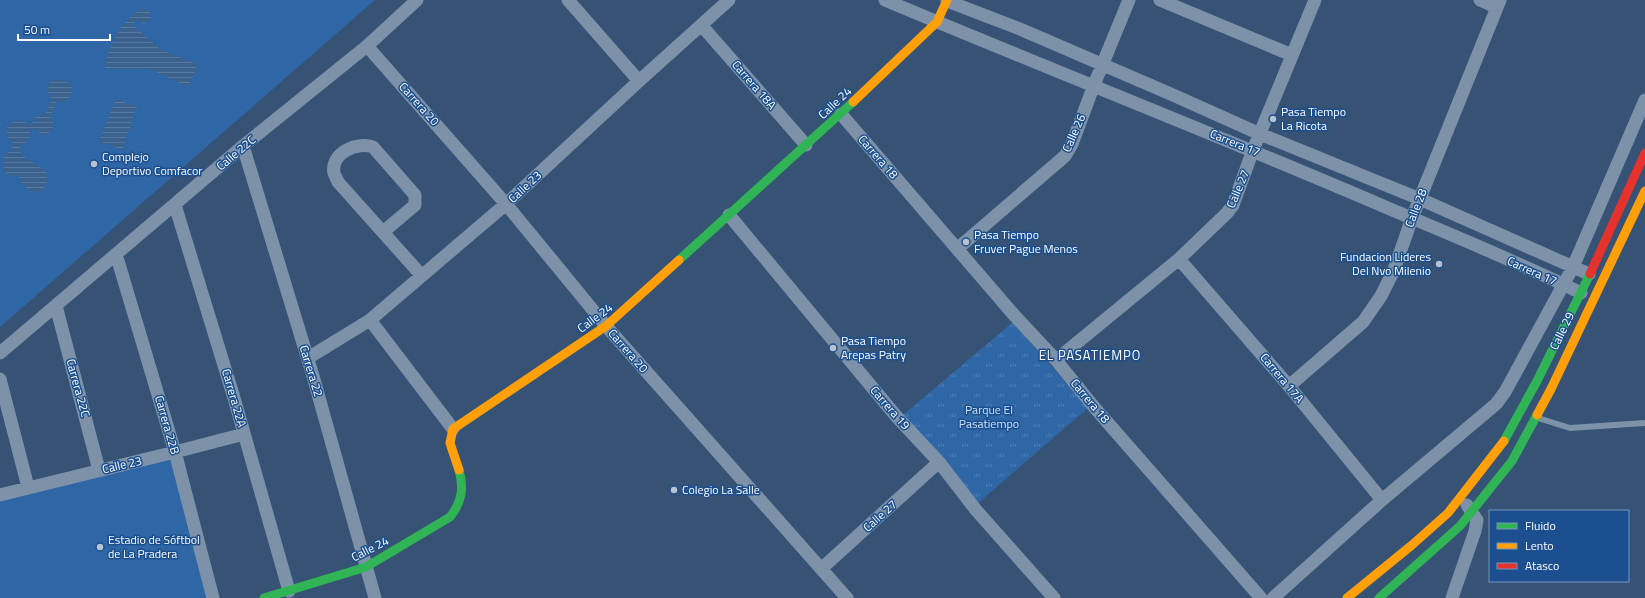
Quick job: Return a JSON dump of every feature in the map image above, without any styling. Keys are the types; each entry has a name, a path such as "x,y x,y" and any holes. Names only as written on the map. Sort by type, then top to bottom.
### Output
{"main road":[{"name":"Calle 24","path":"264,598 298,592 366,567 450,517 457,509 461,501 463,486 451,447 450,440 454,429 606,326 841,114 937,22 947,0"},
{"name":"Calle 29","path":"1347,598 1438,522 1461,498 1502,445 1537,381 1581,293 1645,153"},
{"name":"Calle 29","path":"1379,598 1448,537 1473,512 1512,461 1551,389 1645,191"}],"street":[{"name":"Calle 22C","path":"0,353 243,146 367,46 417,0"},
{"path":"568,0 639,81"},
{"name":"Calle 23","path":"308,358 370,320 422,276 506,204 729,0"},
{"name":"Carrera 17","path":"886,0 993,46 1094,85 1253,150 1412,218 1581,293"},
{"name":"Carrera 17","path":"947,0 1020,29 1260,134 1420,199 1589,274"},
{"name":"Calle 26","path":"957,249 1065,156 1072,144 1094,85 1129,0"},
{"path":"1160,0 1292,55"},
{"name":"Calle 27","path":"1056,360 1178,259 1227,213 1233,205 1253,150 1315,0"},
{"path":"1480,0 1498,4"},
{"name":"Calle 28","path":"1289,386 1363,322 1381,296 1394,270 1412,218 1498,4"},
{"name":"Carrera 18A","path":"702,26 806,145"},
{"name":"Carrera 20","path":"367,46 506,204 606,326 846,598"},
{"path":"1272,598 1382,500 1496,404 1505,392 1573,267 1645,100"},
{"name":"Carrera 18","path":"841,114 1261,598"},
{"path":"383,232 415,206 415,195 373,147 366,144 356,145 344,152 335,164 334,172 338,182 422,276"},
{"name":"Carrera 22","path":"243,146 308,358 375,598"},
{"name":"Carrera 22A","path":"175,205 244,434 298,592"},
{"name":"Carrera 19","path":"729,215 896,416 939,462 976,510 1054,598"},
{"name":"Carrera 22B","path":"116,254 175,452 213,598"},
{"name":"Carrera 17A","path":"1178,259 1289,386 1382,500"},
{"name":"Carrera 22C","path":"56,306 100,470"},
{"path":"370,320 454,429"},
{"path":"0,379 28,487"},
{"name":"Calle 23","path":"0,495 244,434"},
{"name":"Calle 27","path":"821,570 939,462"},
{"path":"1452,598 1475,531 1477,520 1473,512 1461,498"},
{"path":"1364,585 1379,598"}],"lane":[{"path":"1536,418 1570,428 1645,423"}],"green space":[{"name":"Complejo Deportivo Comfacor","path":"0,0 375,0 0,327"},
{"name":"Parque El Pasatiempo","path":"1013,322 1088,408 978,503 903,415"},
{"name":"Estadio de Sóftbol de La Pradera","path":"175,452 213,598 0,598 0,495"}],"shaded area":[{"path":"142,9 147,10 152,16 148,22 143,23 139,20 132,24 160,49 198,65 188,87 148,68 105,68 109,50 117,34 134,14"},
{"path":"61,79 71,84 71,96 65,101 56,102 50,118 53,121 53,130 43,136 35,129 31,130 27,142 21,144 20,151 23,156 46,171 46,186 42,190 32,191 26,188 18,175 11,176 4,171 3,156 11,151 13,143 7,135 7,127 14,122 19,121 25,121 28,125 32,124 34,119 41,114 45,115 52,99 49,96 48,88 50,81"},
{"path":"116,99 137,107 122,150 99,141"}],"traffic: fast":[{"path":"679,260 853,102"},
{"path":"1504,441 1537,381 1590,274"},
{"path":"1379,598 1460,526 1512,461 1537,415"},
{"path":"264,598 366,567 450,517 457,506 461,495 462,489 459,470"}],"traffic: slow":[{"path":"853,102 937,22 947,0"},
{"path":"1537,415 1551,389 1645,191"},
{"path":"459,470 450,443 453,429 606,326 679,260"},
{"path":"1347,598 1412,545 1448,513 1504,441"}],"traffic: jam":[{"path":"1590,274 1645,153"}],"place":[{"name":"Pasa Tiempo La Ricota","path":"1273,119"},
{"name":"Complejo Deportivo Comfacor","path":"94,164"},
{"name":"Pasa Tiempo Fruver Pague Menos","path":"966,242"},
{"name":"Fundacion Lideres Del Nvo Milenio","path":"1439,264"},
{"name":"Pasa Tiempo Arepas Patry","path":"833,348"},
{"name":"Colegio La Salle","path":"674,490"},
{"name":"Estadio de Sóftbol de La Pradera","path":"100,547"}],"district":[{"name":"EL PASATIEMPO","path":"1090,355"}]}
